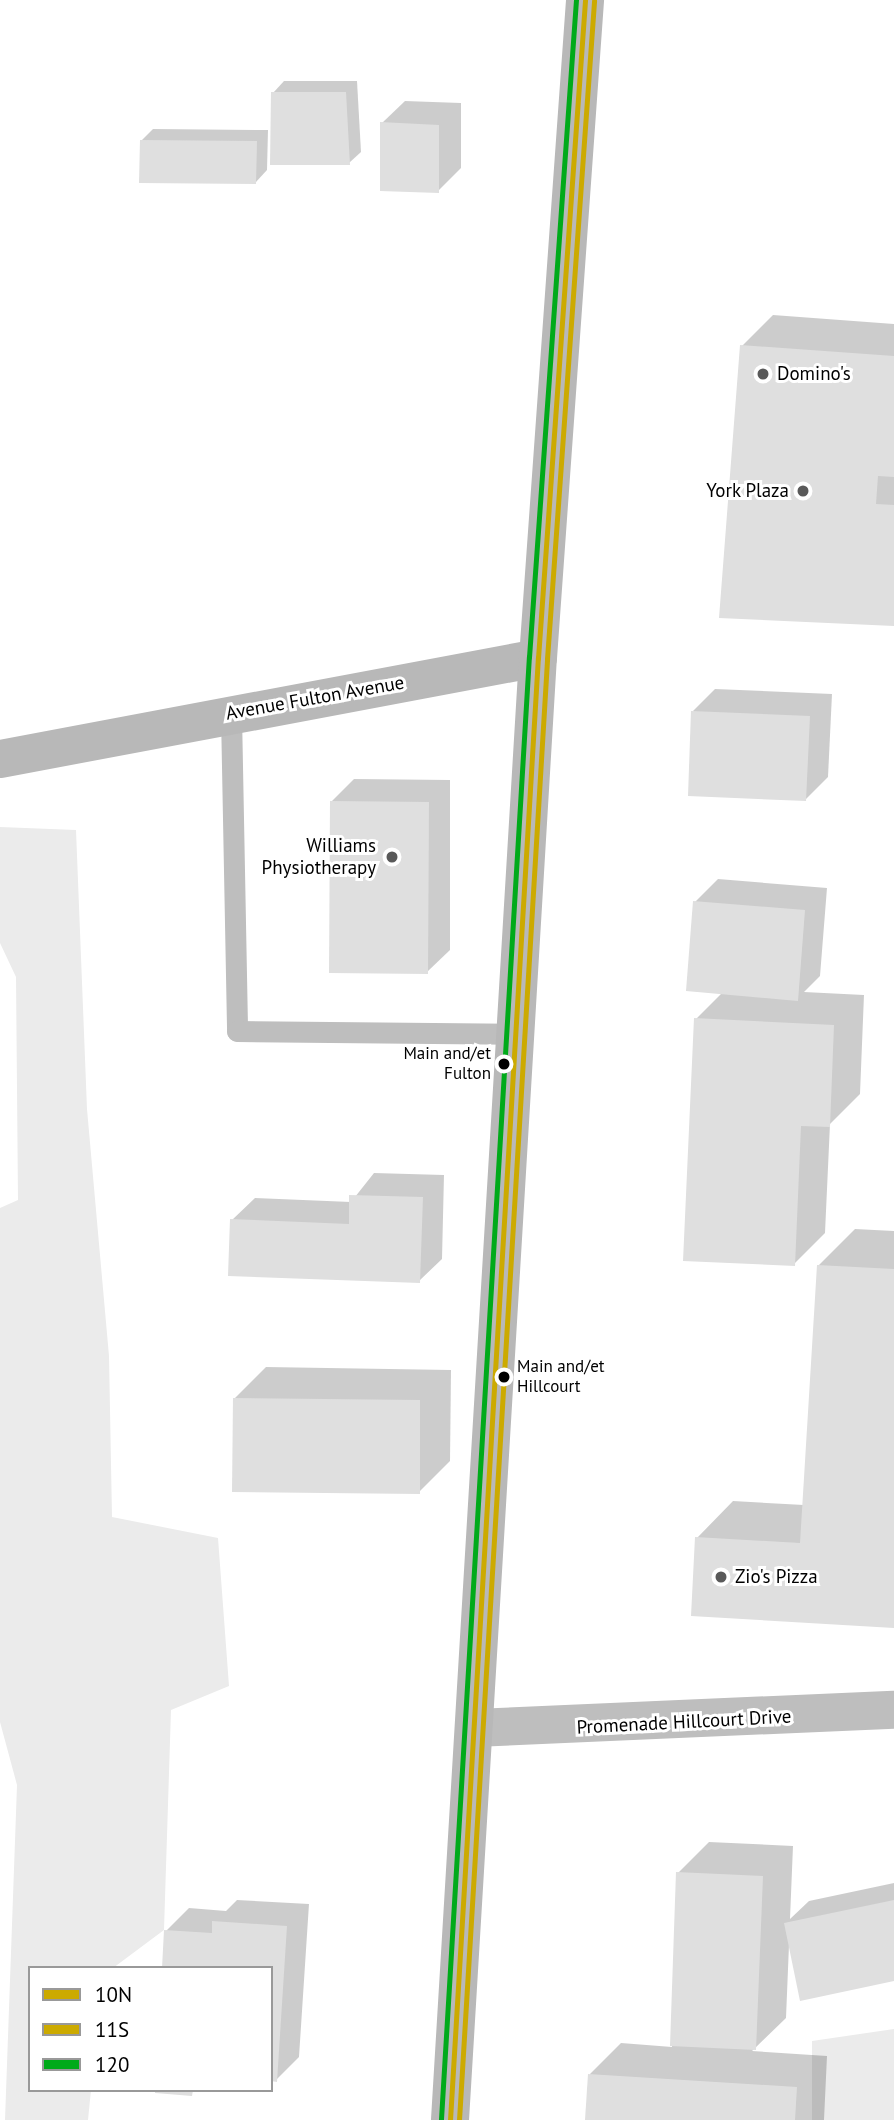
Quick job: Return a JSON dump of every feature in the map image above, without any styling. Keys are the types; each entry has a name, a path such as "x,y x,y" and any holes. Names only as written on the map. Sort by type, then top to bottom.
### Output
{"main road":[{"path":"450,2120 538,659 585,0"},
{"name":"Avenue Fulton Avenue","path":"0,759 93,739 538,659"}],"street":[{"name":"Promenade Hillcourt Drive","path":"474,1728 894,1710"}],"lane":[{"path":"231,714 237,1031 515,1034"}],"shaded area":[{"path":"0,827 76,830 87,1109 109,1356 112,1517 218,1538 229,1686 171,1710 164,1930 116,1966 28,1966 28,2092 91,2092 88,2120 5,2120 17,1785 0,1722 0,1208 18,1200 16,977 0,943"},
{"path":"894,2029 894,2120 812,2120 812,2041"}],"building":[{"path":"271,92 346,92 350,165 270,165"},
{"path":"380,122 439,125 439,193 380,191"},
{"path":"140,140 257,141 256,184 139,183"},
{"name":"York Plaza","path":"740,345 894,356 894,477 878,476 876,504 894,505 894,626 719,618"},
{"path":"691,711 810,716 806,801 688,796"},
{"path":"330,801 429,802 428,974 329,973"},
{"path":"693,901 805,910 798,1001 686,991"},
{"path":"694,1018 834,1025 830,1127 801,1126 795,1266 683,1261"},
{"path":"349,1195 423,1197 420,1283 228,1276 230,1219 349,1224"},
{"path":"817,1265 894,1269 894,1628 691,1616 695,1537 800,1543"},
{"path":"233,1398 420,1400 420,1494 232,1492"},
{"path":"676,1872 763,1876 756,2050 670,2046"},
{"path":"894,1900 894,1981 800,2001 784,1923"},
{"path":"212,1921 287,1926 277,2082 273,2081 273,1966 162,1966 164,1930 212,1933"},
{"path":"588,2074 797,2087 795,2120 585,2120"},
{"path":"155,2092 193,2092 192,2096"}],"transit line":[{"name":"120","path":"441,2119 529,657 576,0"},
{"name":"10N","path":"450,2120 538,658 585,0"},
{"name":"11S","path":"459,2120 547,659 594,1"}],"place":[{"name":"Domino's","path":"763,374"},
{"name":"York Plaza","path":"803,491"},
{"name":"Williams Physiotherapy","path":"392,857"},
{"name":"Main and/et Fulton","path":"504,1064"},
{"name":"Main and/et Hillcourt","path":"504,1377"},
{"name":"Zio's Pizza","path":"721,1577"}]}
